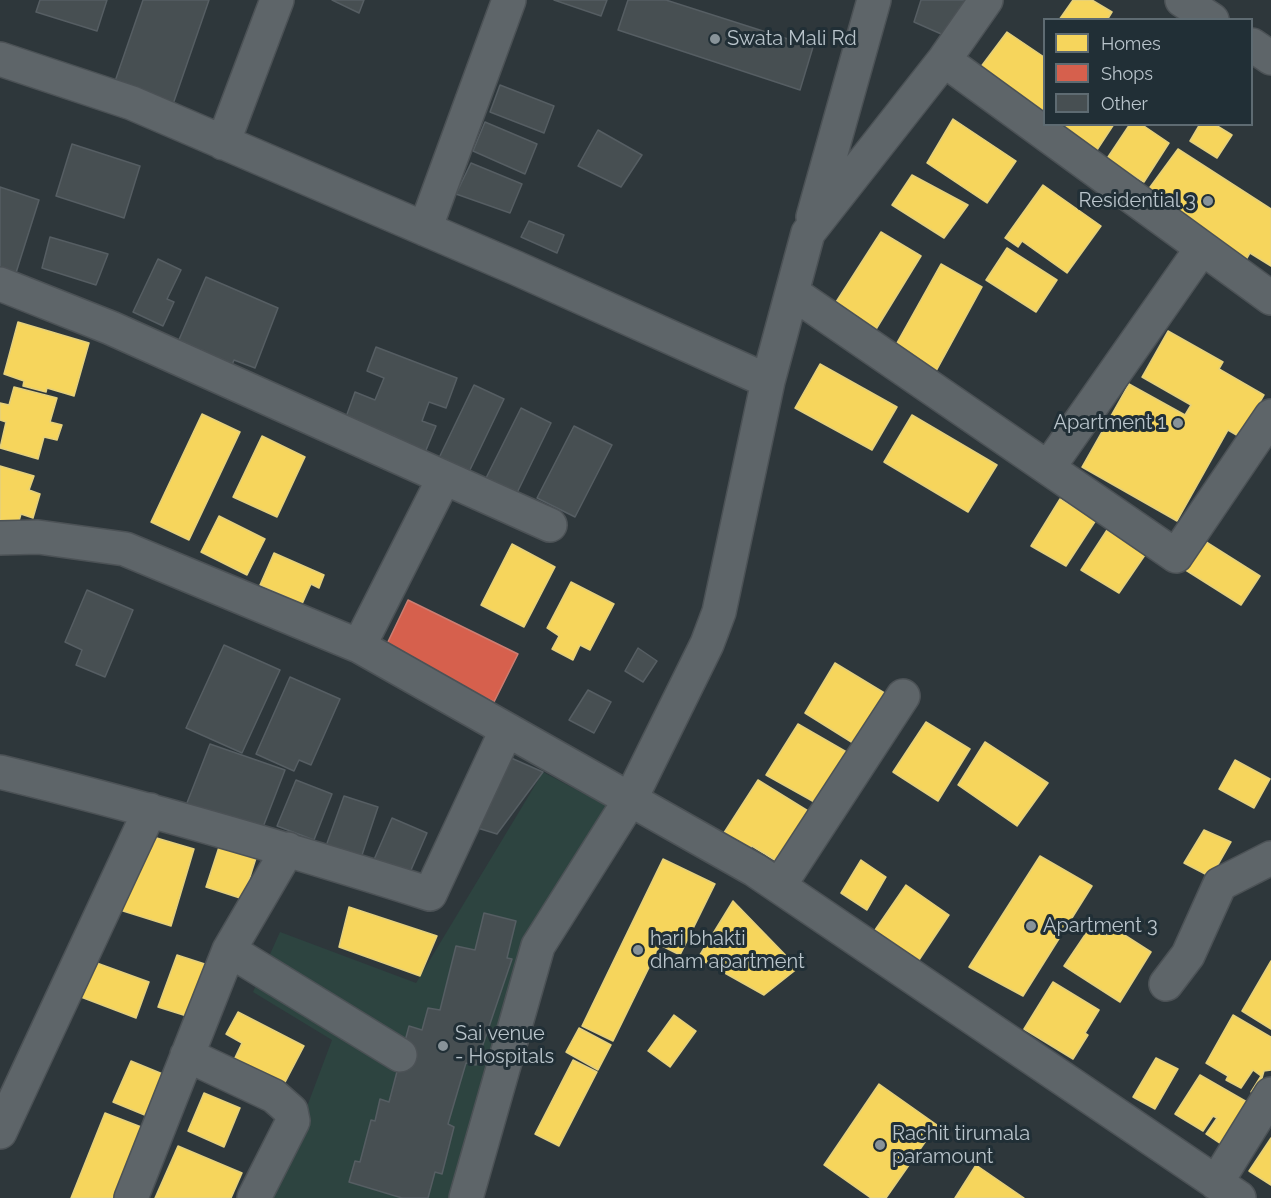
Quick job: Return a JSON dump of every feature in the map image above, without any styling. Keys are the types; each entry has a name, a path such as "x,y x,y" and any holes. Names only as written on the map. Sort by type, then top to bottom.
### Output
{"street":[{"path":"223,143 277,0"},
{"path":"425,229 509,0"},
{"path":"466,1198 538,946 630,800 707,644 719,612 768,381 874,0"},
{"path":"808,233 944,60 986,0"},
{"path":"1182,0 1209,18"},
{"path":"1253,46 1271,58"},
{"path":"0,59 132,103 516,268 768,381"},
{"path":"944,60 1271,298"},
{"path":"1048,468 1202,248"},
{"path":"0,284 111,328 550,525"},
{"path":"793,293 1176,556 1265,437"},
{"path":"359,646 444,478"},
{"path":"0,538 38,537 125,549 359,646 755,870 1227,1190 1271,1094"},
{"path":"779,886 903,696"},
{"path":"0,772 96,795 288,849 430,894 506,731"},
{"path":"0,1131 150,810"},
{"path":"130,1198 229,950 288,849"},
{"path":"1166,984 1188,955 1220,884 1271,858"},
{"path":"229,950 400,1055"},
{"path":"187,1055 274,1096 291,1111 293,1120 254,1198"}],"green space":[{"path":"543,772 607,806 461,1198 270,1198 281,1176 332,1040 253,992 280,932 416,983"}],"building: Homes":[{"path":"1073,0 1092,0 1112,12 1108,18 1060,18"},
{"path":"1007,32 1043,56 1043,116 977,72"},
{"path":"953,119 1016,161 987,203 927,163"},
{"name":"Residential 3","path":"1056,126 1113,126 1093,156"},
{"name":"Residential 3","path":"1129,126 1144,126 1169,143 1144,182 1106,160"},
{"name":"Residential 3","path":"1199,126 1217,126 1232,135 1217,158 1190,141"},
{"name":"Residential 3","path":"1178,149 1271,209 1271,266 1250,253 1246,260 1145,194"},
{"path":"912,175 968,205 944,238 892,205"},
{"path":"1043,185 1101,226 1067,273 1022,241 1018,247 1005,238"},
{"path":"881,232 921,256 870,339 829,313"},
{"path":"1007,248 1057,280 1036,312 986,280"},
{"path":"941,264 982,287 935,373 893,350"},
{"path":"18,322 89,343 74,396 47,388 46,392 23,386 24,381 4,374"},
{"name":"Apartment 1","path":"1168,331 1223,362 1219,369 1264,395 1240,437 1228,430 1177,521 1082,467 1129,384 1185,415 1191,405 1142,377"},
{"path":"820,364 897,407 872,450 795,408"},
{"path":"14,387 57,398 50,422 62,425 57,440 44,437 38,459 0,448 6,422 0,420 0,403 9,405"},
{"path":"202,414 240,432 189,540 151,522"},
{"path":"912,415 997,465 968,512 884,462"},
{"path":"262,436 305,457 277,517 233,497"},
{"path":"0,466 34,476 29,490 40,494 33,518 21,514 17,528 0,522"},
{"path":"1060,499 1096,520 1066,566 1031,546"},
{"path":"219,516 265,539 247,575 201,552"},
{"path":"1107,530 1147,552 1119,593 1081,570"},
{"path":"1203,540 1260,576 1241,605 1184,569"},
{"path":"512,544 555,567 524,627 481,605"},
{"path":"274,553 324,575 319,588 311,584 302,604 260,585"},
{"path":"571,582 614,604 590,650 580,645 573,660 552,649 559,636 547,628"},
{"path":"835,663 896,700 871,737 860,731 853,743 805,713"},
{"path":"926,722 970,749 938,801 893,772"},
{"path":"798,724 857,758 825,808 766,775"},
{"path":"985,742 1048,783 1017,826 958,785"},
{"path":"1235,760 1270,779 1254,808 1219,789"},
{"path":"758,780 821,819 778,862 752,846 746,855 720,839"},
{"name":"Apartment 3","path":"1204,830 1231,842 1211,877 1184,863"},
{"path":"143,834 194,849 171,926 120,910"},
{"path":"219,847 256,858 243,899 206,887"},
{"name":"Apartment 3","path":"1040,856 1092,886 1023,996 969,967"},
{"name":"hari bhakti dham apartment","path":"663,859 715,884 680,955 660,945 613,1041 582,1026"},
{"path":"861,860 886,877 867,910 841,893"},
{"path":"906,885 949,915 917,963 873,933"},
{"path":"733,901 798,968 764,995 698,958"},
{"path":"349,907 437,936 420,976 339,947"},
{"name":"Apartment 3","path":"1091,926 1106,936 1112,927 1151,952 1120,1002 1064,966"},
{"path":"177,955 214,967 193,1018 158,1007"},
{"path":"1271,961 1271,1029 1242,1011"},
{"path":"94,962 149,982 136,1018 81,997"},
{"name":"Apartment 3","path":"1053,982 1099,1010 1085,1033 1088,1035 1073,1059 1024,1029"},
{"path":"238,1012 304,1046 281,1090 232,1064 242,1043 226,1034"},
{"path":"674,1015 696,1031 670,1067 648,1051"},
{"path":"1233,1015 1271,1037 1271,1070 1264,1071 1260,1085 1254,1094 1251,1092 1261,1076 1253,1070 1241,1088 1226,1080 1228,1076 1206,1063"},
{"path":"579,1028 611,1045 598,1070 566,1052"},
{"path":"1156,1058 1178,1069 1155,1109 1133,1097"},
{"path":"573,1060 597,1072 559,1146 535,1134"},
{"path":"131,1061 170,1077 152,1118 113,1102"},
{"path":"1200,1075 1247,1102 1221,1144 1206,1134 1217,1118 1213,1116 1203,1131 1175,1114"},
{"name":"Rachit tirumala paramount","path":"879,1084 937,1125 886,1198 871,1198 824,1165"},
{"path":"204,1093 240,1108 224,1147 188,1131"},
{"path":"105,1113 149,1130 121,1198 71,1198"},
{"path":"1271,1138 1271,1185 1249,1171"},
{"path":"178,1146 242,1173 231,1198 155,1198"},
{"path":"976,1165 1024,1198 955,1198"}],"building: Shops":[{"path":"408,600 518,654 494,702 385,648"}],"building: Other":[{"path":"40,0 107,0 97,31 36,12"},
{"path":"143,0 209,0 170,113 111,93"},
{"path":"332,0 364,0 359,13"},
{"path":"554,0 607,0 601,16"},
{"name":"Swata Mali Rd","path":"628,0 666,0 813,47 800,90 618,30"},
{"path":"921,0 974,0 948,37 914,22"},
{"path":"500,85 554,106 544,133 490,112"},
{"path":"485,122 537,144 525,174 473,151"},
{"path":"598,130 642,155 621,187 578,166"},
{"path":"72,144 140,166 124,218 56,196"},
{"path":"471,163 522,184 510,213 456,194"},
{"path":"0,187 39,200 15,276 0,271"},
{"path":"529,221 564,235 557,253 521,237"},
{"path":"50,237 108,254 96,285 42,268"},
{"path":"158,259 181,270 167,299 174,302 163,326 133,312"},
{"path":"206,277 278,308 255,368 234,360 229,372 175,349"},
{"path":"376,347 457,378 446,408 429,402 422,421 436,426 424,455 394,443 396,437 346,417 355,392 375,400 384,378 367,371"},
{"path":"474,385 504,399 468,474 438,460"},
{"path":"521,408 551,423 513,501 482,486"},
{"path":"574,426 612,445 575,517 537,498"},
{"path":"87,590 133,610 105,677 76,665 82,650 65,642"},
{"path":"224,645 280,670 242,753 186,728"},
{"path":"638,648 657,661 643,682 625,671"},
{"path":"290,677 340,699 311,765 299,760 294,771 256,754"},
{"path":"588,690 611,702 594,733 569,720"},
{"path":"210,744 285,770 260,835 185,808"},
{"path":"502,754 543,772 497,834 471,826"},
{"path":"296,780 332,794 314,840 277,826"},
{"path":"344,796 378,807 361,858 326,846"},
{"path":"392,818 427,833 408,877 373,862"},
{"name":"Sai venue - Hospitals","path":"484,913 516,921 507,958 512,959 476,1065 466,1063 448,1124 454,1127 442,1174 435,1172 428,1198 402,1198 349,1182 355,1161 360,1162 371,1120 375,1121 380,1099 389,1102 409,1026 422,1030 428,1008 440,1010 456,946 475,950"}],"place":[{"name":"Swata Mali Rd","path":"715,39"},
{"name":"Residential 3","path":"1208,201"},
{"name":"Apartment 1","path":"1178,423"},
{"name":"Apartment 3","path":"1031,926"},
{"name":"hari bhakti dham apartment","path":"638,950"},
{"name":"Sai venue - Hospitals","path":"443,1046"},
{"name":"Rachit tirumala paramount","path":"880,1145"}]}
